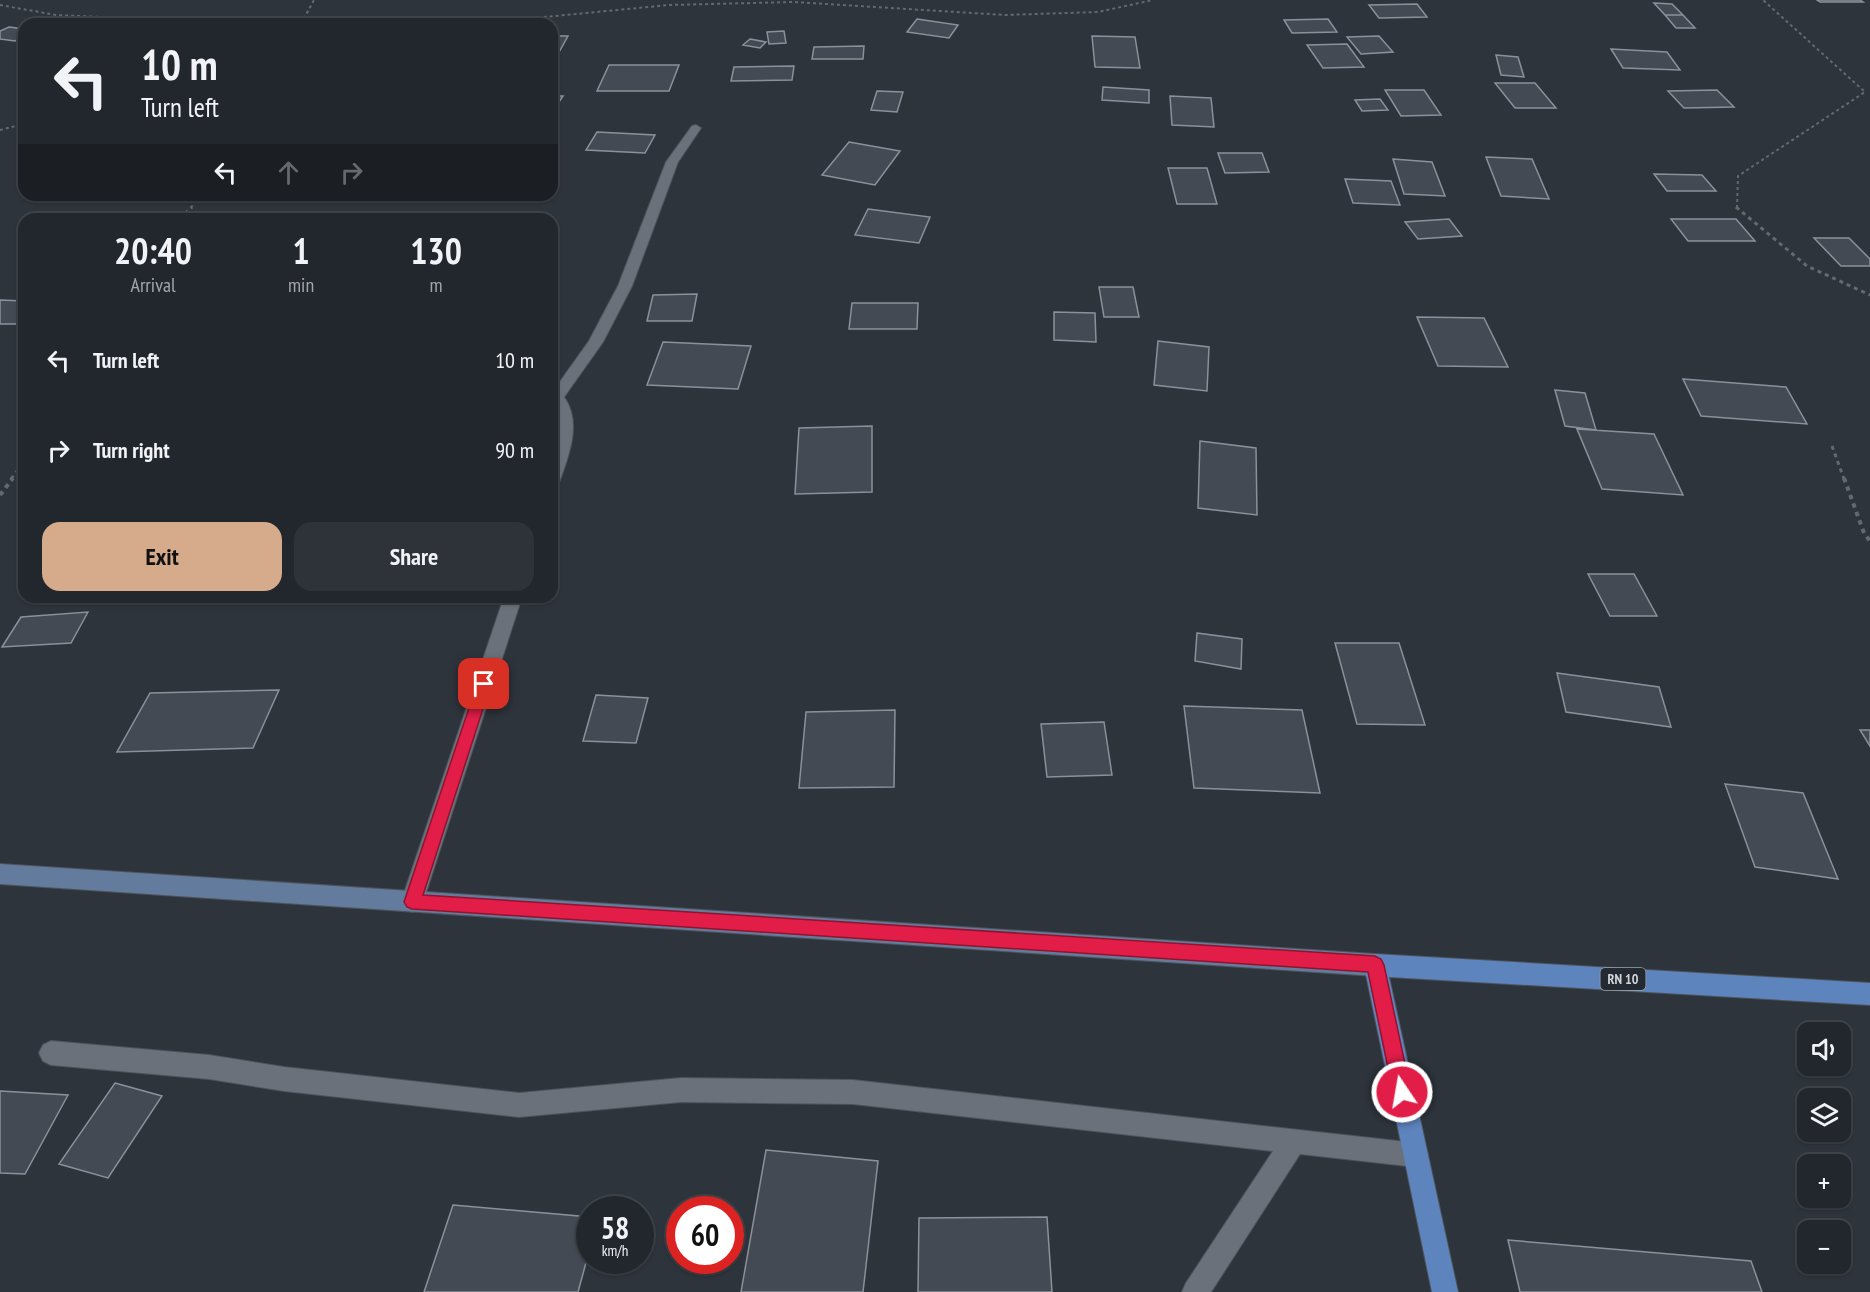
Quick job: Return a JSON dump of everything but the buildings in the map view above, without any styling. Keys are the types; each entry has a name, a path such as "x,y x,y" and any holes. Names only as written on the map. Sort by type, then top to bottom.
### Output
{"main road":[{"name":"RN 10","path":"1375,965 1870,994"},
{"path":"1375,965 1446,1292"}],"street":[{"path":"558,390 596,342 625,286 672,162 696,128"},
{"path":"558,403 567,422 558,461"},
{"path":"412,902 511,603"},
{"path":"0,874 1375,965"},
{"path":"51,1053 209,1067 284,1079 519,1106 681,1090 853,1092 1416,1155"},
{"path":"1195,1292 1294,1142"}],"path":[{"path":"304,18 314,0"},
{"path":"534,18 669,5 794,2 1005,15 1098,12 1153,0"},
{"path":"1763,0 1865,92 1738,176 1736,208 1807,266 1870,295"},
{"path":"0,5 56,15 124,18"},
{"path":"0,130 18,126"},
{"path":"1832,446 1864,533 1870,541"},
{"path":"0,495 18,470"}],"route":[{"path":"484,684 412,902 1375,965 1402,1092"}]}
